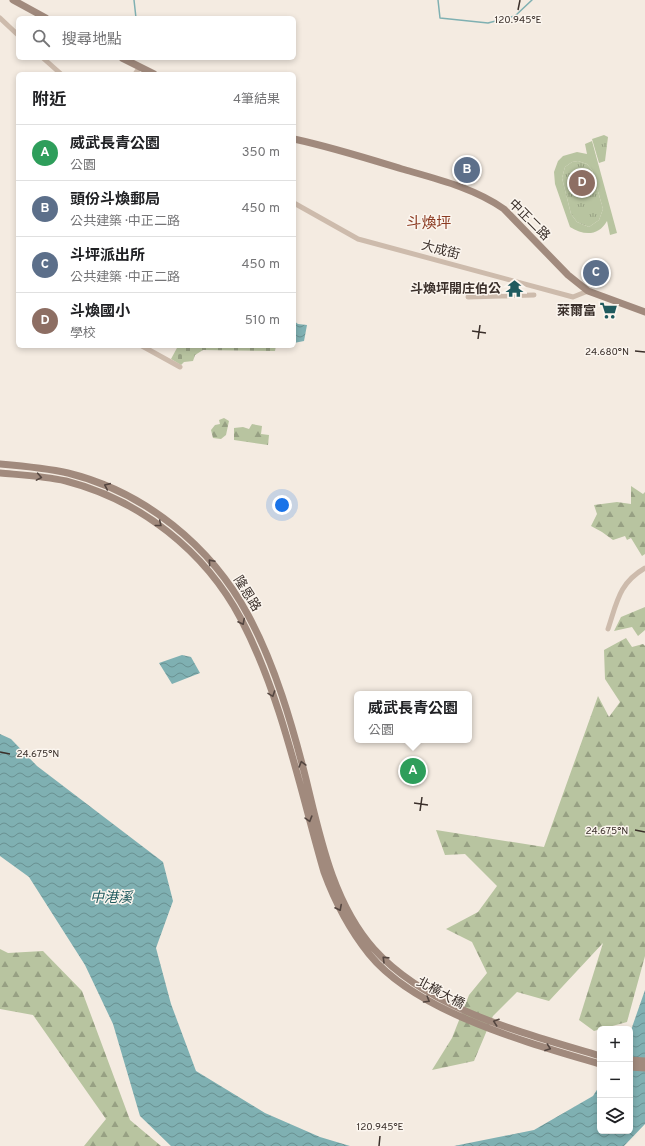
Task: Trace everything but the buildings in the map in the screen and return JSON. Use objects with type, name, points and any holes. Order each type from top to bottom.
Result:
[{"type":"main road","points":[[13,0],[42,16]]},
{"type":"main road","points":[[126,60],[149,72]]},
{"type":"main road","name":"中正二路","points":[[296,140],[357,155],[459,186],[497,204],[504,209],[568,275],[588,291],[645,312]]},
{"type":"main road","name":"隆恩路","points":[[0,464],[35,467],[68,473],[100,483],[124,494],[158,513],[185,535],[224,578],[248,614],[267,655],[301,760],[327,870]]},
{"type":"main road","name":"隆恩路","points":[[0,472],[66,482],[126,504],[153,520],[181,542],[217,583],[241,619],[259,658],[278,710],[327,870]]},
{"type":"main road","name":"北橫大橋","points":[[327,870],[355,922],[374,948],[403,976],[432,995],[454,1006],[559,1044],[597,1055]]},
{"type":"main road","name":"北橫大橋","points":[[327,870],[332,893],[349,926],[370,955],[399,982],[429,1002],[479,1024],[556,1051],[597,1063]]},
{"type":"main road","points":[[633,1060],[645,1061]]},
{"type":"main road","points":[[633,1067],[645,1068]]},
{"type":"street","points":[[0,18],[16,33]]},
{"type":"street","points":[[45,60],[59,72]]},
{"type":"street","points":[[137,72],[140,68]]},
{"type":"street","name":"大成街","points":[[296,204],[358,239],[573,297],[588,291]]},
{"type":"street","points":[[468,297],[534,295]]},
{"type":"street","points":[[146,348],[180,367]]},
{"type":"street","points":[[608,629],[621,589],[633,574],[645,568]]},
{"type":"green space","points":[[604,135],[608,137],[605,161],[599,163],[592,139]]},
{"type":"green space","points":[[592,141],[617,233],[610,235],[607,221],[599,230],[590,233],[580,232],[570,227],[555,184],[554,172],[558,161],[563,156],[577,152],[587,154],[585,144]],"holes":[[[578,161],[587,164],[592,170],[603,209],[599,220],[589,227],[577,222],[571,214],[562,178],[565,167],[572,162]]]},
{"type":"green space","points":[[578,161],[587,164],[592,170],[603,209],[599,220],[589,227],[577,222],[571,214],[562,178],[565,167],[572,162]]},
{"type":"green space","points":[[177,348],[276,348],[275,351],[203,350],[195,355],[193,361],[184,362],[181,365],[171,359]]},
{"type":"green space","points":[[224,418],[229,421],[226,435],[221,439],[213,438],[211,430],[215,425],[220,424],[219,420]]},
{"type":"green space","points":[[252,424],[262,426],[261,434],[269,435],[268,445],[234,440],[234,428],[243,427],[249,429]]},
{"type":"green space","points":[[631,486],[643,494],[645,492],[645,554],[642,556],[631,538],[627,540],[625,536],[613,540],[591,526],[597,514],[594,505],[617,502],[631,504]]},
{"type":"green space","points":[[645,607],[645,630],[638,636],[632,627],[614,631],[621,617]]},
{"type":"green space","points":[[626,638],[632,647],[643,644],[645,646],[645,956],[627,1022],[612,1026],[597,1026],[597,1030],[594,1031],[579,1020],[603,943],[549,1001],[517,992],[493,1016],[474,1061],[432,1070],[452,1038],[469,995],[487,973],[472,942],[446,929],[478,912],[497,886],[465,854],[445,855],[436,830],[544,847],[598,696],[609,717],[620,702],[605,679],[604,650]]},
{"type":"green space","points":[[0,949],[8,953],[43,951],[82,991],[130,1120],[161,1146],[84,1146],[106,1119],[33,1015],[0,1009]]},
{"type":"water","points":[[296,322],[307,325],[304,341],[296,343]]},
{"type":"water","points":[[182,655],[191,657],[200,673],[172,684],[159,663]]},
{"type":"water","name":"中港溪","points":[[0,734],[11,739],[37,766],[163,862],[173,901],[156,948],[171,1004],[196,1071],[265,1113],[320,1137],[350,1146],[171,1146],[140,1116],[113,1024],[85,965],[29,877],[0,856]]},
{"type":"water","points":[[645,990],[645,1124],[624,1146],[454,1146],[534,1130],[593,1096],[597,1090],[597,1134],[633,1134],[632,1026]]},
{"type":"waterway","points":[[134,0],[136,16]]},
{"type":"waterway","points":[[438,0],[440,18],[488,23],[515,16],[532,0]]},
{"type":"place","name":"頭份斗煥郵局","points":[[467,170]]},
{"type":"place","name":"斗煥國小","points":[[582,183]]},
{"type":"place","name":"斗坪派出所","points":[[596,273]]},
{"type":"place","name":"斗煥坪開庄伯公","points":[[514,288]]},
{"type":"place","name":"萊爾富","points":[[609,310]]},
{"type":"place","name":"威武長青公園","points":[[413,771]]},
{"type":"district","name":"斗煥坪","points":[[429,223]]}]
